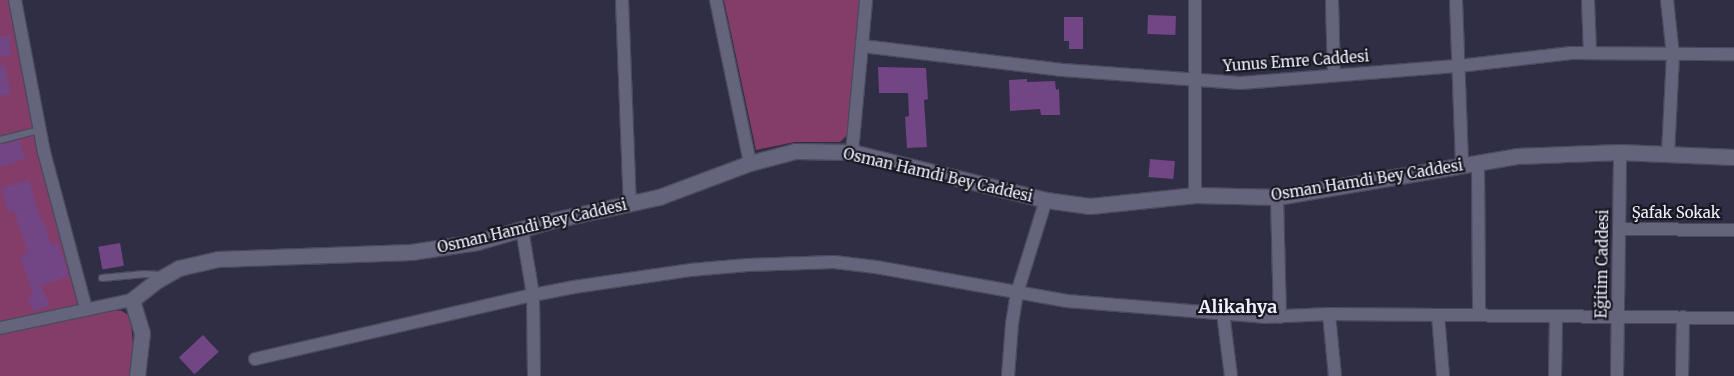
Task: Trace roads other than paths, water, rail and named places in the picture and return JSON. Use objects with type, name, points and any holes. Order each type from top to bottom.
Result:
[{"type":"street","points":[[15,0],[39,130],[86,308]]},
{"type":"street","points":[[622,0],[630,204]]},
{"type":"street","points":[[716,0],[750,163]]},
{"type":"street","points":[[852,152],[866,0]]},
{"type":"street","points":[[1195,0],[1195,195]]},
{"type":"street","points":[[1332,0],[1334,75]]},
{"type":"street","points":[[1456,0],[1462,165]]},
{"type":"street","points":[[1588,0],[1590,53]]},
{"type":"street","points":[[1667,0],[1673,54],[1668,154]]},
{"type":"street","name":"Yunus Emre Caddesi","points":[[862,46],[1063,70],[1241,83],[1459,66],[1571,52],[1734,54]]},
{"type":"street","name":"Osman Hamdi Bey Caddesi","points":[[132,300],[163,276],[180,268],[206,261],[424,250],[477,242],[560,218],[630,204],[704,181],[750,163],[795,151],[852,152],[1046,200],[1090,206],[1195,195],[1277,197],[1517,156],[1620,152],[1734,157]]},
{"type":"street","name":"Eğitim Caddesi","points":[[1617,376],[1620,152]]},
{"type":"street","points":[[1478,162],[1479,315]]},
{"type":"street","points":[[1277,197],[1280,317]]},
{"type":"street","points":[[1008,376],[1012,324],[1018,294],[1046,200]]},
{"type":"street","points":[[522,229],[532,295],[534,376]]},
{"type":"street","name":"Şafak Sokak","points":[[1619,229],[1734,230]]},
{"type":"street","points":[[255,358],[532,295],[690,270],[805,262],[834,262],[876,267],[1018,294],[1066,301],[1280,317],[1329,314],[1734,318]]},
{"type":"street","points":[[0,328],[50,319],[86,308],[132,300],[142,333],[138,376]]},
{"type":"street","points":[[1223,313],[1231,376]]},
{"type":"street","points":[[1329,314],[1335,376]]},
{"type":"street","points":[[1438,315],[1443,376]]},
{"type":"street","points":[[1555,376],[1556,317]]},
{"type":"street","points":[[1682,376],[1683,317]]},
{"type":"lane","points":[[0,140],[39,130]]},
{"type":"lane","points":[[102,278],[145,274],[163,276]]},
{"type":"district","name":"Alikahya","points":[[1238,307]]}]
